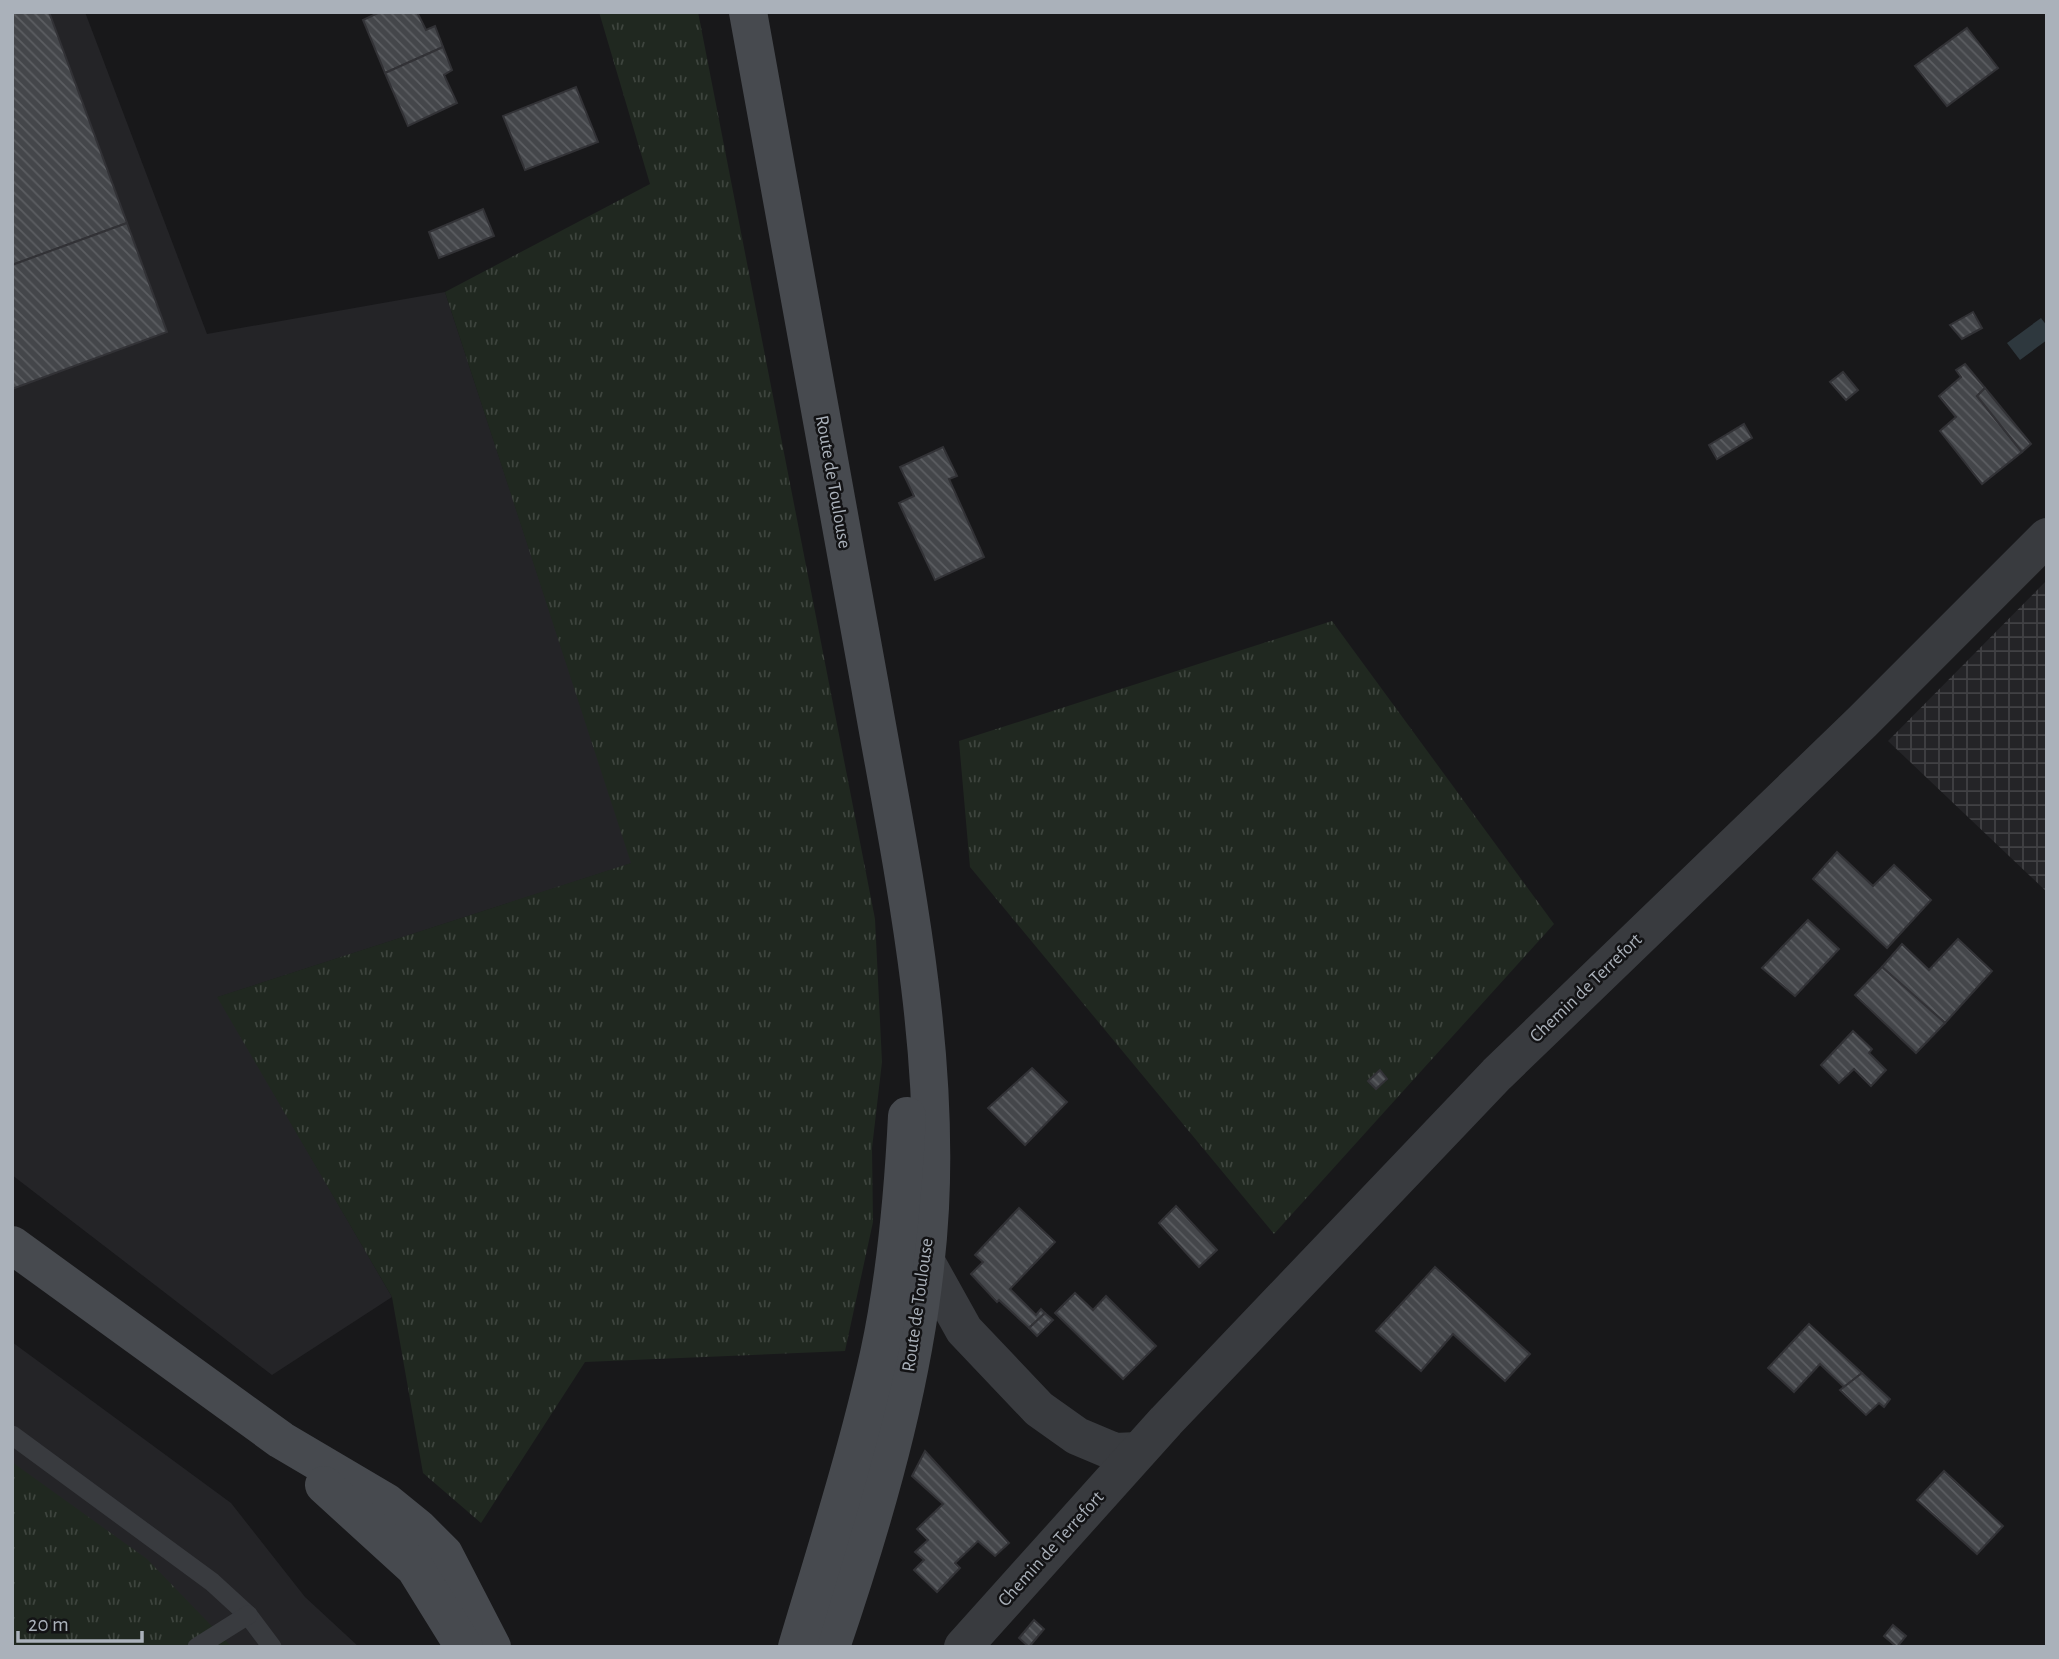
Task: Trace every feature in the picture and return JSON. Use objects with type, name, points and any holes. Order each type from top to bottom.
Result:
[{"type":"main road","name":"Route de Toulouse","points":[[748,12],[897,836],[929,1065],[932,1127],[925,1260],[906,1386],[831,1647]]},
{"type":"main road","name":"Route de Toulouse","points":[[797,1647],[850,1470],[879,1353],[904,1176],[914,953]]},
{"type":"main road","points":[[12,1245],[281,1440],[386,1502],[418,1528],[444,1555],[476,1611],[492,1647]]},
{"type":"main road","points":[[281,1440],[311,1473],[415,1568],[464,1647]]},
{"type":"street","name":"Chemin de Terrefort","points":[[963,1647],[1138,1451],[1497,1074],[1852,732],[2047,537]]},
{"type":"street","points":[[925,1260],[964,1330],[1039,1409],[1090,1442],[1115,1452],[1138,1451]]},
{"type":"lane","points":[[12,1435],[212,1582],[248,1615],[272,1647]]},
{"type":"lane","points":[[197,1647],[248,1615]]},
{"type":"shaded area","points":[[12,12],[85,12],[207,334],[445,292],[632,863],[218,997],[392,1297],[272,1375],[12,1175]]},
{"type":"shaded area","points":[[2041,318],[2047,326],[2047,340],[2020,360],[2007,343]]},
{"type":"shaded area","points":[[2047,580],[2047,892],[1888,741]]},
{"type":"shaded area","points":[[12,1342],[231,1503],[305,1597],[359,1647],[12,1647]]},
{"type":"green space","points":[[599,12],[698,12],[875,919],[882,1062],[872,1148],[873,1222],[845,1351],[585,1362],[481,1523],[423,1473],[392,1297],[217,997],[631,863],[445,292],[650,184]]},
{"type":"green space","points":[[1332,621],[1554,924],[1274,1234],[970,867],[959,741]]},
{"type":"green space","points":[[12,1462],[147,1559],[232,1647],[12,1647]]},
{"type":"building","points":[[12,12],[49,12],[127,223],[12,265]]},
{"type":"building","points":[[380,12],[417,12],[426,30],[435,26],[443,47],[385,73],[363,20]]},
{"type":"building","points":[[1967,28],[1998,68],[1947,106],[1915,66]]},
{"type":"building","points":[[443,47],[452,70],[444,75],[457,103],[408,126],[385,73]]},
{"type":"building","points":[[576,87],[598,142],[525,170],[503,116]]},
{"type":"building","points":[[483,209],[494,236],[439,258],[429,232]]},
{"type":"building","points":[[127,223],[167,332],[12,389],[12,265]]},
{"type":"building","points":[[1973,312],[1982,328],[1962,339],[1950,325]]},
{"type":"building","points":[[1965,364],[1985,388],[1977,396],[2022,452],[1982,484],[1940,431],[1956,417],[1939,396],[1961,377],[1956,370]]},
{"type":"building","points":[[1843,372],[1858,390],[1846,400],[1830,382]]},
{"type":"building","points":[[1985,388],[2031,444],[2022,452],[1977,396]]},
{"type":"building","points":[[1744,424],[1752,438],[1717,459],[1709,445]]},
{"type":"building","points":[[943,447],[957,476],[949,479],[984,557],[935,580],[899,503],[914,496],[900,467]]},
{"type":"building","points":[[1837,852],[1873,886],[1894,865],[1931,900],[1887,948],[1813,879]]},
{"type":"building","points":[[1808,920],[1839,949],[1795,996],[1762,968]]},
{"type":"building","points":[[1958,939],[1992,971],[1945,1023],[1882,967],[1902,944],[1929,970]]},
{"type":"building","points":[[1882,967],[1945,1023],[1916,1053],[1855,995]]},
{"type":"building","points":[[1853,1031],[1872,1049],[1869,1053],[1886,1070],[1871,1086],[1854,1069],[1839,1083],[1821,1065]]},
{"type":"building","points":[[1032,1068],[1067,1102],[1025,1145],[988,1108]]},
{"type":"building","points":[[1380,1070],[1387,1079],[1376,1089],[1368,1081]]},
{"type":"building","points":[[1176,1206],[1217,1250],[1199,1267],[1159,1223]]},
{"type":"building","points":[[1019,1208],[1055,1242],[1010,1289],[1036,1315],[1041,1309],[1045,1313],[1029,1328],[999,1300],[997,1302],[971,1274],[983,1262],[975,1255]]},
{"type":"building","points":[[1435,1267],[1530,1354],[1505,1381],[1453,1334],[1421,1371],[1376,1331]]},
{"type":"building","points":[[1075,1293],[1093,1310],[1106,1296],[1156,1346],[1123,1379],[1055,1313]]},
{"type":"building","points":[[1045,1313],[1053,1320],[1037,1336],[1029,1328]]},
{"type":"building","points":[[1809,1324],[1862,1373],[1844,1387],[1820,1364],[1794,1392],[1768,1368]]},
{"type":"building","points":[[1862,1373],[1890,1399],[1884,1407],[1879,1403],[1866,1415],[1840,1390]]},
{"type":"building","points":[[925,1451],[1009,1543],[995,1556],[978,1541],[955,1563],[960,1568],[937,1592],[914,1570],[924,1560],[915,1552],[928,1540],[917,1529],[943,1504],[912,1476]]},
{"type":"building","points":[[1944,1471],[2003,1526],[1977,1554],[1917,1500]]},
{"type":"building","points":[[1034,1620],[1044,1629],[1029,1647],[1019,1638]]},
{"type":"building","points":[[1893,1625],[1906,1636],[1897,1647],[1884,1636]]}]
